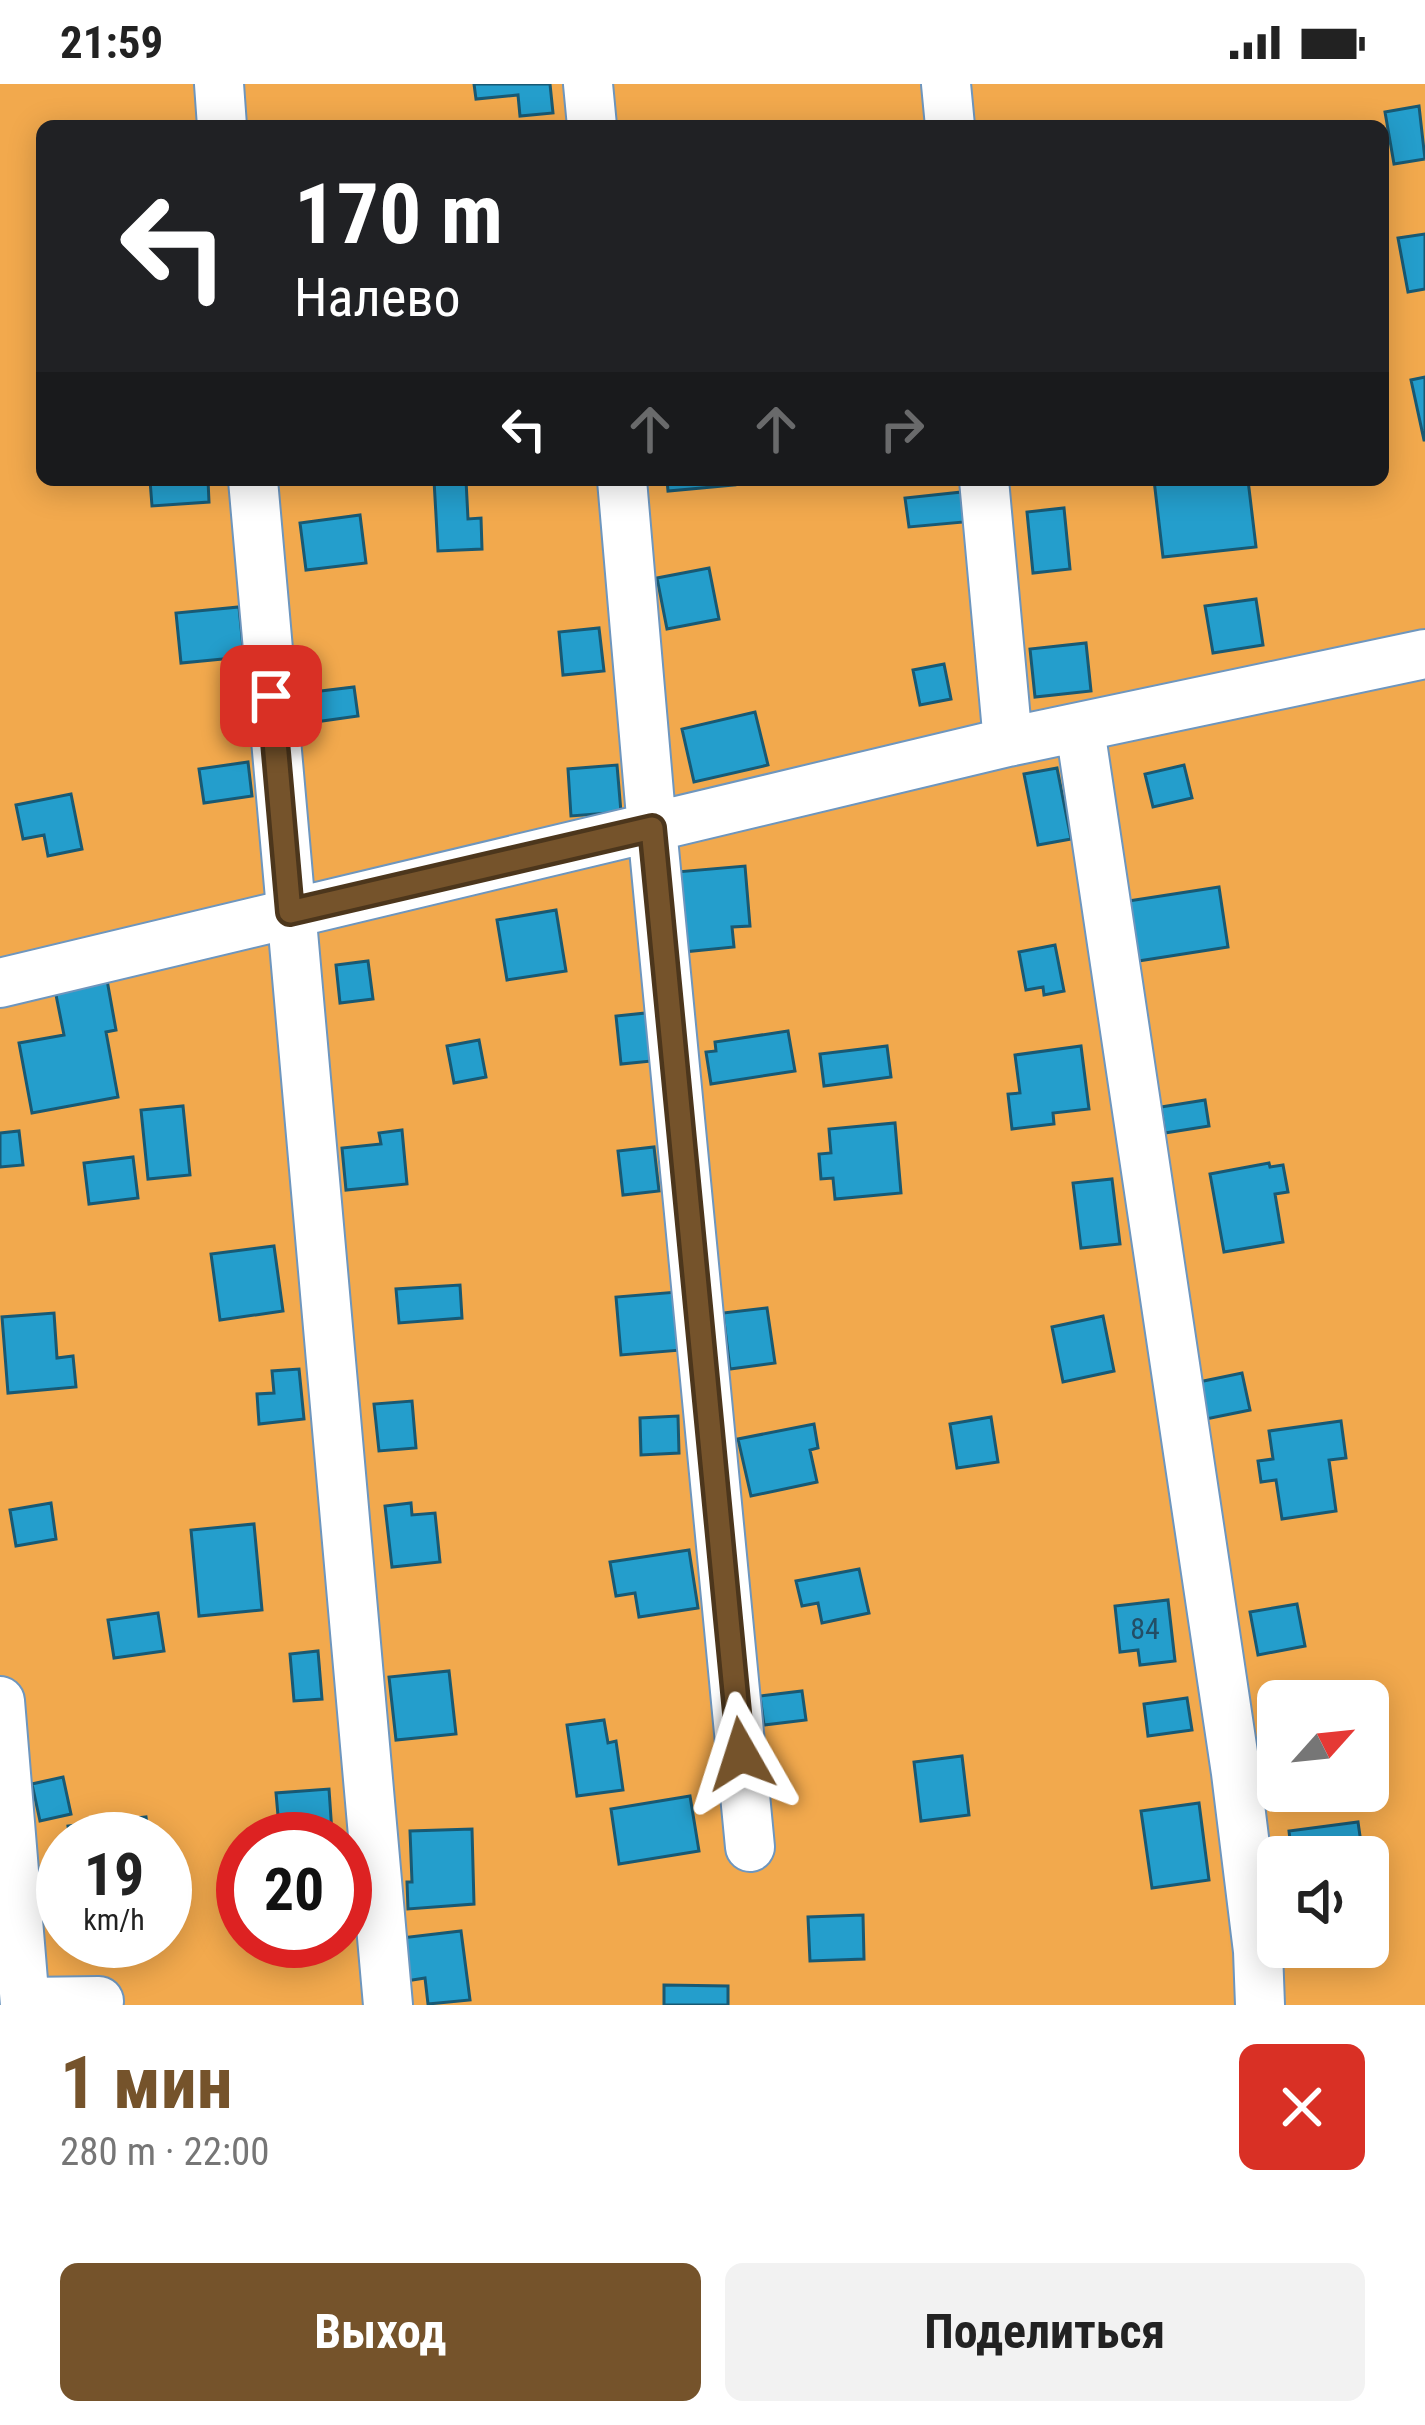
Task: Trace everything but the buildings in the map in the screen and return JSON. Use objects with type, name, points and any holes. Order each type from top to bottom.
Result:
[{"type":"lane","points":[[219,84],[222,120]]},
{"type":"lane","points":[[588,84],[591,120]]},
{"type":"lane","points":[[946,84],[949,120]]},
{"type":"lane","points":[[254,486],[388,2005]]},
{"type":"lane","points":[[623,486],[750,1847]]},
{"type":"lane","points":[[985,486],[1008,742]]},
{"type":"lane","points":[[0,983],[1008,742],[1425,654]]},
{"type":"lane","points":[[1080,729],[1236,1773],[1260,2005]]},
{"type":"lane","points":[[0,1702],[25,2004],[99,2001]]},
{"type":"shaded area","points":[[0,84],[1425,84],[1425,2005],[0,2005]]},
{"type":"route","points":[[271,696],[290,912],[652,828],[741,1754]]}]
